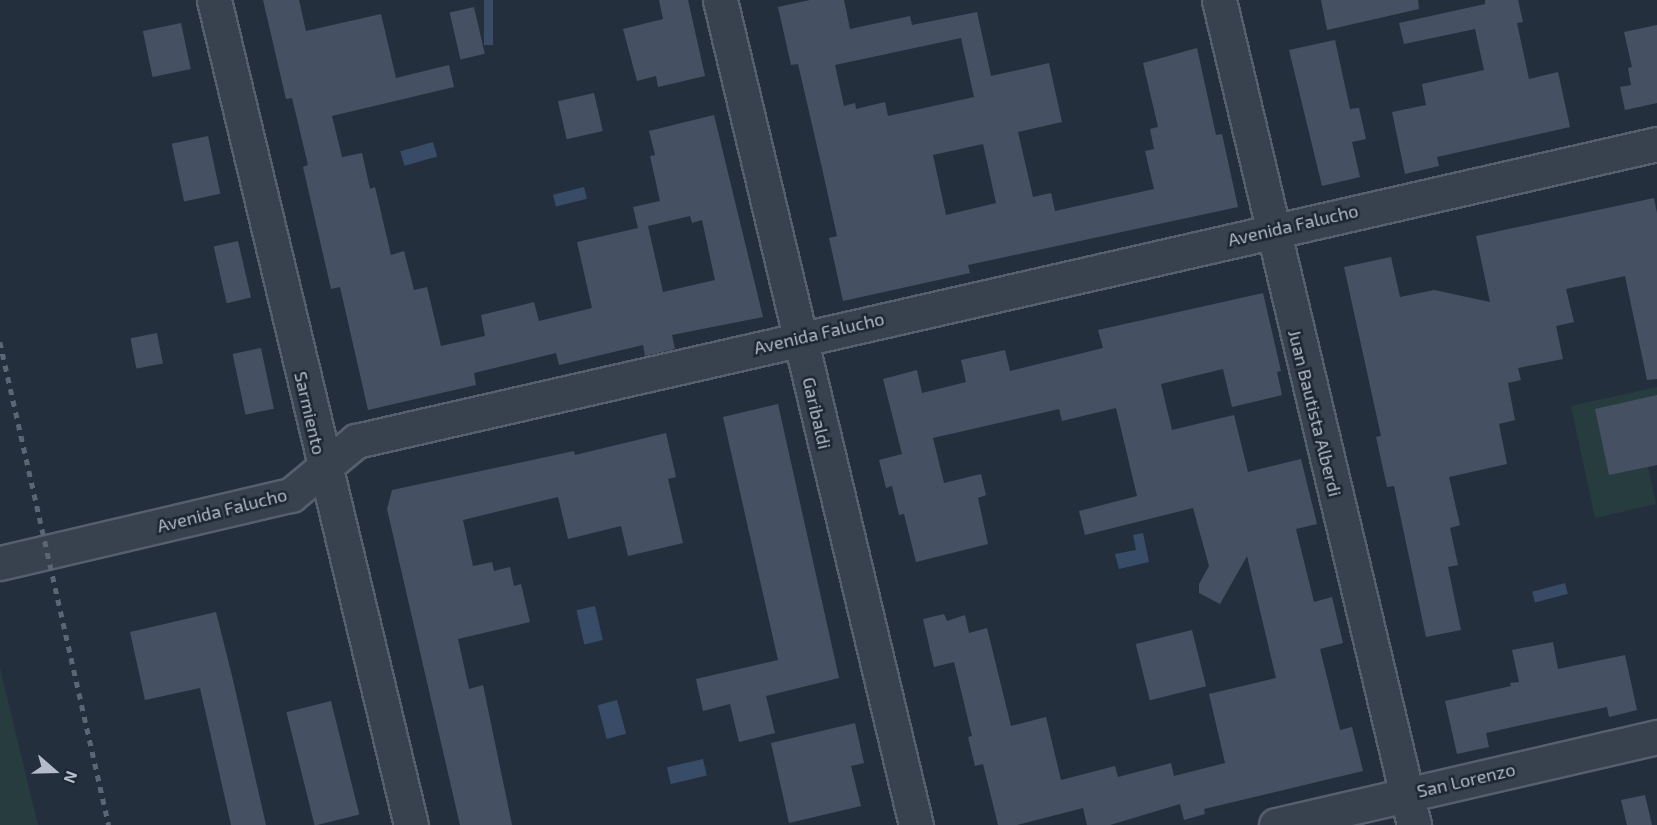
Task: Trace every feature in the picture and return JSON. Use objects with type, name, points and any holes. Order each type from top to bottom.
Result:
[{"type":"street","name":"Sarmiento","points":[[214,0],[323,467],[411,825]]},
{"type":"street","name":"Garibaldi","points":[[720,0],[916,825]]},
{"type":"street","name":"Juan Bautista Alberdi","points":[[1219,0],[1271,230],[1414,825]]},
{"type":"street","name":"Avenida Falucho","points":[[0,564],[291,495],[356,441],[1271,230],[1657,144]]},
{"type":"street","name":"San Lorenzo","points":[[1276,825],[1657,737]]},
{"type":"green space","points":[[1657,387],[1657,465],[1648,467],[1656,504],[1595,518],[1571,406]]},
{"type":"green space","points":[[0,668],[38,825],[0,825]]},
{"type":"water","points":[[484,0],[493,0],[493,45],[484,45]]},
{"type":"water","points":[[433,142],[437,156],[404,166],[400,151]]},
{"type":"water","points":[[584,187],[587,199],[556,206],[553,195]]},
{"type":"water","points":[[1143,533],[1149,562],[1119,569],[1115,554],[1136,550],[1133,535]]},
{"type":"water","points":[[1565,583],[1568,594],[1535,602],[1532,592]]},
{"type":"water","points":[[595,606],[603,640],[584,644],[576,610]]},
{"type":"water","points":[[617,700],[626,734],[607,739],[598,705]]},
{"type":"water","points":[[703,759],[707,776],[671,784],[667,767]]},
{"type":"building","points":[[263,0],[299,0],[306,31],[381,14],[396,78],[449,65],[454,87],[332,116],[342,157],[362,153],[370,189],[375,187],[391,255],[404,251],[414,290],[427,287],[441,346],[485,336],[481,315],[534,302],[539,321],[592,308],[577,242],[638,228],[633,207],[660,201],[650,156],[655,155],[649,131],[714,115],[763,317],[672,335],[675,349],[645,356],[643,345],[559,365],[556,353],[474,373],[476,385],[368,410],[340,287],[331,289],[303,167],[308,165],[292,98],[286,99]],"holes":[[[690,216],[692,223],[702,220],[715,280],[663,292],[648,226]]]},
{"type":"building","points":[[659,0],[688,0],[705,76],[658,87],[656,76],[637,81],[623,29],[663,19]]},
{"type":"building","points":[[810,0],[844,0],[850,29],[910,16],[912,25],[977,12],[991,76],[1049,63],[1062,122],[1018,132],[1033,197],[1051,193],[1055,211],[1154,189],[1145,151],[1154,149],[1150,129],[1158,127],[1143,63],[1197,48],[1216,135],[1222,134],[1238,207],[968,265],[970,273],[843,301],[829,238],[837,236],[822,168],[798,64],[791,65],[778,7]],"holes":[[[961,38],[974,97],[888,116],[885,102],[856,109],[855,103],[844,106],[835,65]],[[983,144],[996,203],[946,215],[933,155]]]},
{"type":"building","points":[[1321,0],[1418,0],[1419,9],[1327,30]]},
{"type":"building","points":[[1485,0],[1518,0],[1523,22],[1517,23],[1529,79],[1558,72],[1570,127],[1437,157],[1439,166],[1405,174],[1392,112],[1426,105],[1422,84],[1484,70],[1475,29],[1404,44],[1399,23],[1485,4]]},
{"type":"building","points":[[474,7],[485,54],[460,59],[450,13]]},
{"type":"building","points":[[181,23],[191,69],[153,77],[143,31]]},
{"type":"building","points":[[1657,25],[1657,103],[1625,110],[1620,87],[1631,85],[1628,68],[1632,67],[1624,32]]},
{"type":"building","points":[[1335,40],[1350,109],[1359,108],[1366,139],[1352,142],[1360,177],[1322,186],[1289,50]]},
{"type":"building","points":[[594,93],[603,131],[567,139],[558,101]]},
{"type":"building","points":[[208,136],[220,194],[184,201],[172,144]]},
{"type":"building","points":[[1654,198],[1657,213],[1657,379],[1647,380],[1625,276],[1566,289],[1574,322],[1556,326],[1563,359],[1518,368],[1521,380],[1508,383],[1515,420],[1499,424],[1507,464],[1449,477],[1460,525],[1450,528],[1458,565],[1448,567],[1461,630],[1426,637],[1394,486],[1387,487],[1376,437],[1381,436],[1344,267],[1391,257],[1400,297],[1434,290],[1490,302],[1476,236]]},
{"type":"building","points":[[238,241],[251,298],[227,303],[214,247]]},
{"type":"building","points":[[1263,293],[1281,371],[1277,372],[1282,395],[1232,407],[1223,369],[1161,384],[1172,430],[1234,415],[1248,472],[1301,459],[1317,524],[1296,529],[1314,602],[1332,597],[1343,643],[1320,649],[1340,730],[1352,727],[1363,771],[1204,809],[1205,814],[1184,820],[1180,804],[1110,825],[1087,825],[1083,808],[1017,825],[998,825],[983,764],[975,766],[968,737],[972,736],[954,662],[934,667],[923,619],[944,614],[947,621],[965,615],[969,633],[987,628],[1011,726],[1046,717],[1061,780],[1115,766],[1118,777],[1171,763],[1174,776],[1225,763],[1209,694],[1276,678],[1247,556],[1220,604],[1199,593],[1199,584],[1209,566],[1193,508],[1085,535],[1079,511],[1137,496],[1116,408],[1062,421],[1059,409],[933,438],[944,483],[981,474],[986,495],[978,498],[988,544],[916,562],[904,514],[899,515],[892,486],[886,488],[879,460],[902,454],[883,379],[917,370],[922,393],[966,382],[961,360],[1005,350],[1010,371],[1103,348],[1098,330]]},
{"type":"building","points":[[157,333],[163,363],[136,369],[130,338]]},
{"type":"building","points":[[261,348],[274,409],[246,415],[233,354]]},
{"type":"building","points":[[1657,395],[1657,465],[1609,475],[1595,409]]},
{"type":"building","points":[[778,404],[839,678],[766,696],[775,733],[739,742],[730,704],[703,711],[696,679],[778,660],[723,417]]},
{"type":"building","points":[[666,433],[676,477],[668,479],[683,543],[628,556],[621,526],[568,539],[558,497],[463,520],[473,566],[492,562],[494,571],[510,567],[514,586],[521,584],[530,622],[458,639],[469,689],[483,685],[512,825],[460,825],[387,509],[392,490],[574,451],[575,455]]},
{"type":"building","points":[[216,612],[266,825],[231,825],[200,688],[145,700],[130,632]]},
{"type":"building","points":[[1192,630],[1206,686],[1150,700],[1136,644]]},
{"type":"building","points":[[1553,642],[1558,669],[1625,655],[1637,710],[1609,717],[1607,707],[1486,733],[1489,747],[1457,754],[1445,701],[1511,686],[1510,683],[1519,682],[1512,650]]},
{"type":"building","points":[[331,701],[359,815],[315,825],[286,712]]},
{"type":"building","points":[[855,723],[864,763],[851,766],[861,806],[789,823],[771,743]]},
{"type":"building","points":[[1645,795],[1652,825],[1627,825],[1621,800]]},
{"type":"railway","points":[[0,342],[109,825]]}]
